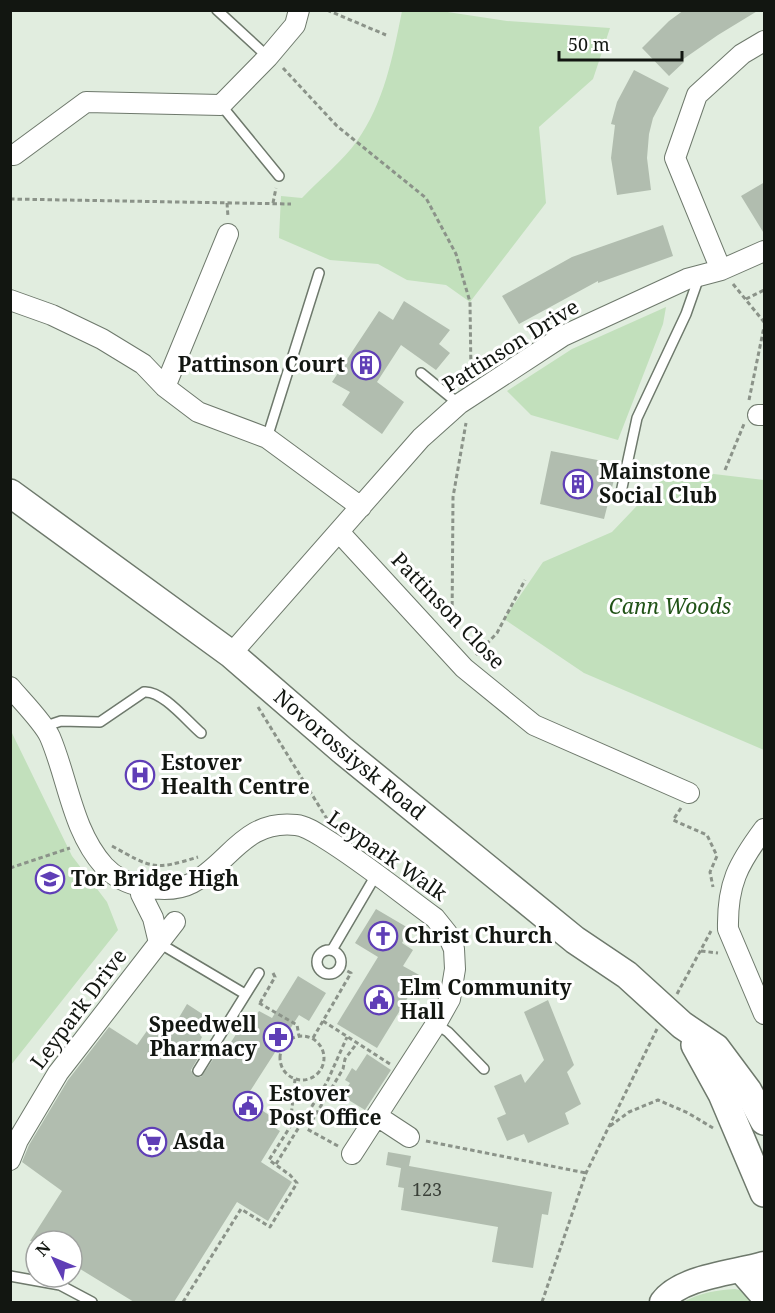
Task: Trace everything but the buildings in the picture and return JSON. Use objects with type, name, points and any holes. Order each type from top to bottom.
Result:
[{"type":"main road","name":"Novorossiysk Road","points":[[10,493],[231,654],[342,750],[575,940],[627,975],[722,1094],[765,1193]]},
{"type":"main road","name":"Novorossiysk Road","points":[[670,1026],[716,1048],[748,1091],[765,1121]]},
{"type":"main road","points":[[754,1267],[765,1295]]},
{"type":"street","points":[[14,155],[86,102],[221,105],[269,56],[295,25],[299,10]]},
{"type":"street","points":[[720,270],[675,158],[697,95],[742,54],[765,41]]},
{"type":"street","points":[[165,387],[228,234]]},
{"type":"street","name":"Pattinson Drive","points":[[231,654],[421,438],[465,400],[563,336],[700,274],[720,270],[765,251]]},
{"type":"street","points":[[10,300],[52,315],[102,339],[143,364],[165,387],[198,412],[267,438],[361,507]]},
{"type":"street","name":"Pattinson Close","points":[[339,532],[458,661],[534,725],[689,794]]},
{"type":"street","name":"Leypark Walk","points":[[10,687],[49,735],[70,802],[86,835],[105,867],[120,879],[140,886],[163,890],[192,883],[253,833],[272,827],[296,825],[305,827],[345,851],[435,918],[447,933],[454,950],[454,983],[450,999],[352,1154]]},
{"type":"street","points":[[765,829],[738,868],[729,896],[728,914],[728,929],[765,1014]]},
{"type":"street","points":[[140,886],[141,894],[153,918],[159,943]]},
{"type":"street","name":"Leypark Drive","points":[[10,1160],[18,1140],[58,1073],[175,922]]},
{"type":"street","points":[[377,1116],[409,1137]]},
{"type":"street","points":[[662,1302],[682,1286],[754,1267]]},
{"type":"lane","points":[[217,10],[269,56]]},
{"type":"lane","points":[[221,105],[279,176]]},
{"type":"lane","points":[[267,438],[319,273]]},
{"type":"lane","points":[[620,497],[637,418],[686,314],[700,274]]},
{"type":"lane","points":[[422,373],[465,400]]},
{"type":"lane","points":[[43,728],[61,721],[100,722],[144,692],[152,691],[201,733]]},
{"type":"lane","points":[[332,950],[341,957],[340,967],[338,972],[323,973],[318,967],[317,959],[321,953],[332,950],[376,875]]},
{"type":"lane","points":[[159,943],[245,994]]},
{"type":"lane","points":[[198,1071],[259,973]]},
{"type":"lane","points":[[436,1024],[448,1032],[484,1069]]},
{"type":"lane","points":[[10,1276],[60,1285],[92,1302]]},
{"type":"path","points":[[327,10],[386,35]]},
{"type":"path","points":[[269,56],[337,126],[426,198],[456,254],[470,303],[465,400],[453,497],[458,661]]},
{"type":"path","points":[[10,199],[291,204]]},
{"type":"path","points":[[720,270],[765,322]]},
{"type":"path","points":[[746,299],[765,290]]},
{"type":"path","points":[[458,661],[497,633],[525,580]]},
{"type":"path","points":[[252,698],[327,819],[319,835]]},
{"type":"path","points":[[673,820],[707,835],[717,856],[710,872],[714,890]]},
{"type":"path","points":[[10,868],[86,835],[147,865],[167,867],[203,855]]},
{"type":"path","points":[[676,995],[720,915],[728,914]]},
{"type":"path","points":[[313,1038],[351,973],[340,967]]},
{"type":"path","points":[[260,1003],[275,977],[271,969]]},
{"type":"path","points":[[245,994],[297,1025],[299,1036]]},
{"type":"path","points":[[323,1021],[404,1073]]},
{"type":"path","points":[[542,1302],[586,1173],[609,1127],[670,1026]]},
{"type":"path","points":[[299,1036],[313,1038],[319,1043],[323,1052],[322,1067],[312,1077],[302,1080],[288,1076],[282,1068],[280,1053],[287,1041],[299,1036]]},
{"type":"path","points":[[276,1164],[327,1082],[348,1037]]},
{"type":"path","points":[[352,1154],[307,1128],[343,1069],[345,1059],[357,1043]]},
{"type":"path","points":[[183,1302],[241,1209],[270,1227],[280,1207],[297,1183],[290,1174],[269,1160],[290,1127],[295,1079]]},
{"type":"path","points":[[609,1127],[629,1112],[658,1100],[688,1113],[715,1130]]},
{"type":"path","points":[[409,1137],[586,1173]]},
{"type":"green space","points":[[402,11],[441,11],[507,21],[610,28],[593,79],[539,127],[546,203],[470,302],[446,285],[407,280],[378,264],[330,260],[279,238],[281,196],[302,198],[345,156],[366,126],[381,95]]},
{"type":"green space","points":[[666,307],[663,324],[618,440],[531,415],[507,391],[572,349]]},
{"type":"green space","name":"Cann Woods","points":[[672,469],[764,480],[764,750],[584,673],[504,619],[543,562],[612,532]]},
{"type":"green space","name":"Tor Bridge High","points":[[10,729],[72,856],[107,902],[118,930],[11,1065]]},
{"type":"green space","points":[[735,1289],[758,1294],[764,1302],[683,1302],[708,1292]]},
{"type":"place","name":"Pattinson Court","points":[[366,365]]},
{"type":"place","name":"Mainstone Social Club","points":[[578,484]]},
{"type":"place","name":"Estover Health Centre","points":[[140,775]]},
{"type":"place","name":"Tor Bridge High","points":[[50,879]]},
{"type":"place","name":"Christ Church","points":[[383,936]]},
{"type":"place","name":"Elm Community Hall","points":[[379,1000]]},
{"type":"place","name":"Speedwell Pharmacy","points":[[278,1037]]},
{"type":"place","name":"Estover Post Office","points":[[248,1106]]},
{"type":"place","name":"Asda","points":[[152,1142]]}]
